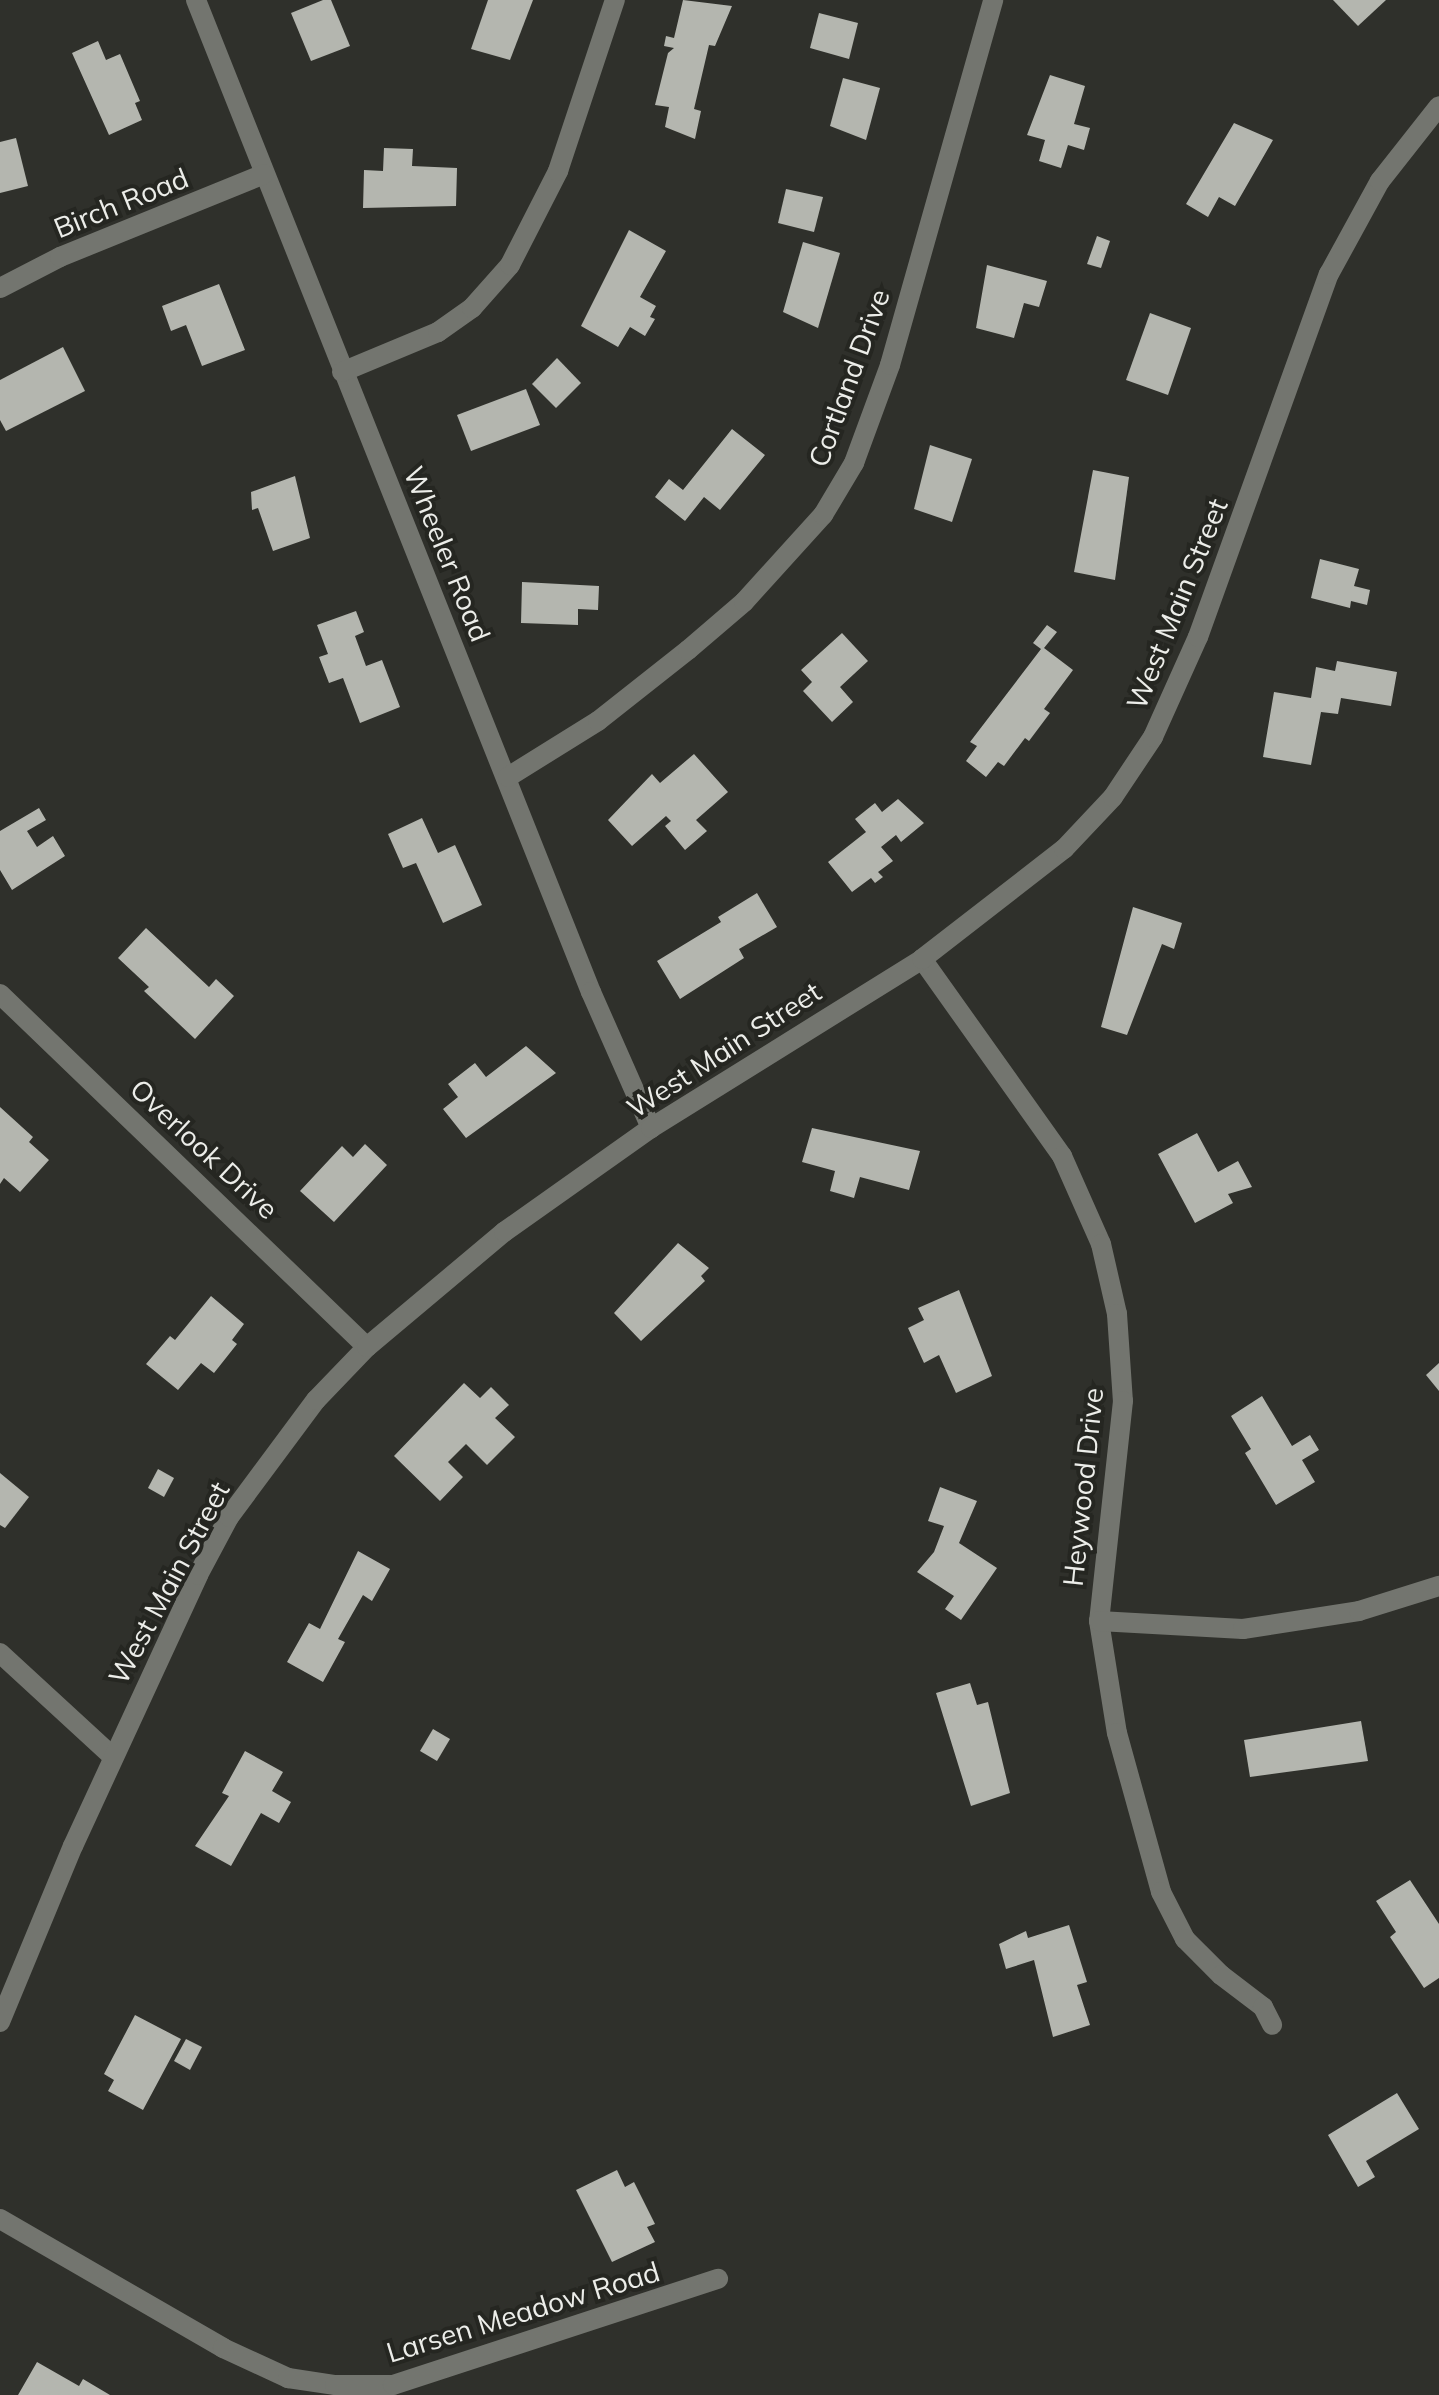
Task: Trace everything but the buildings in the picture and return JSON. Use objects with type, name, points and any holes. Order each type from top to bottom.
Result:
[{"type":"street","name":"Wheeler Road","points":[[196,0],[342,372],[508,777],[591,992],[651,1128]]},
{"type":"street","points":[[342,372],[438,332],[472,308],[510,265],[558,171],[615,0]]},
{"type":"street","name":"Cortland Drive","points":[[508,777],[598,721],[688,650],[744,602],[823,515],[854,463],[890,365],[993,0]]},
{"type":"street","name":"West Main Street","points":[[0,2022],[113,1757],[229,1517],[316,1400],[367,1347],[448,1275],[651,1128],[922,959],[1090,825],[1153,737],[1215,594],[1329,274],[1380,181],[1439,106]]},
{"type":"street","name":"Birch Road","points":[[0,288],[60,257],[264,174]]},
{"type":"street","name":"Heywood Drive","points":[[922,959],[1062,1156],[1101,1244],[1117,1314],[1123,1401],[1099,1621],[1117,1733],[1161,1892],[1185,1939],[1221,1975],[1263,2007],[1272,2025]]},
{"type":"street","name":"Overlook Drive","points":[[0,994],[367,1347]]},
{"type":"street","points":[[1099,1621],[1243,1629],[1359,1611],[1439,1586]]},
{"type":"street","points":[[0,1653],[113,1757]]},
{"type":"street","name":"Larsen Meadow Road","points":[[0,2219],[223,2348],[288,2378],[335,2385],[393,2385],[718,2279]]}]
